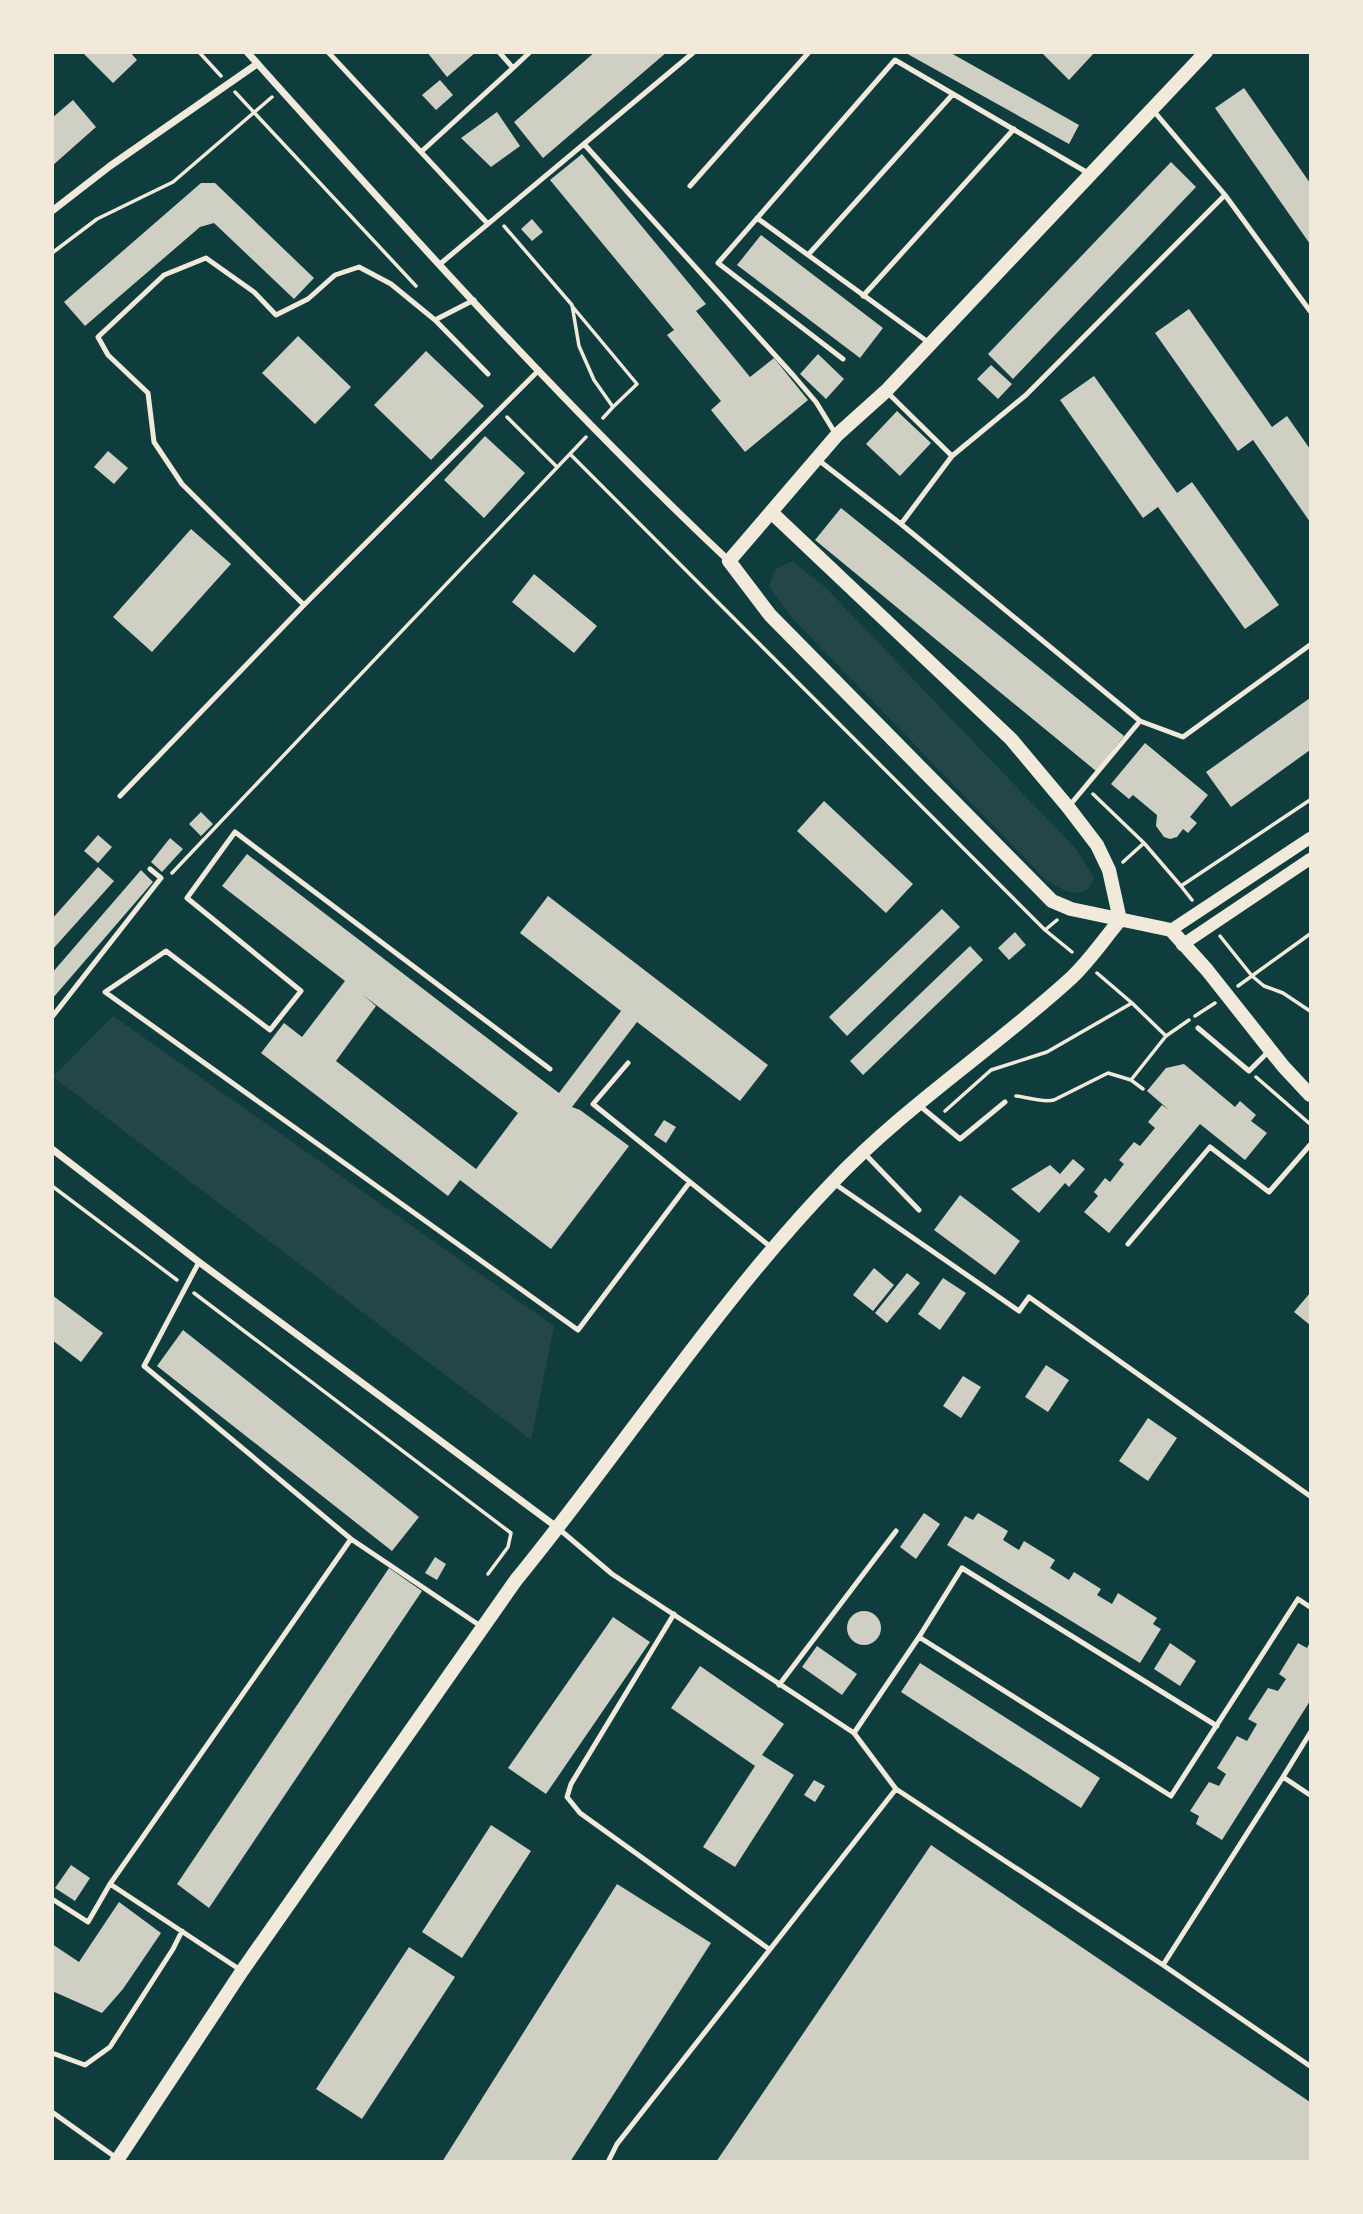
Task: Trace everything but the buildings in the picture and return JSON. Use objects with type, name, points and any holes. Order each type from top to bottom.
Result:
[{"type":"main road","points":[[1206,52],[886,391],[837,435],[729,561],[770,615],[1052,901],[1071,909],[1171,930],[1311,1095]]},
{"type":"main road","points":[[771,512],[1011,739],[1097,845],[1109,870],[1120,920]]},
{"type":"main road","points":[[117,2160],[242,1971],[482,1627],[772,1248],[863,1152],[1071,979],[1120,920]]},
{"type":"street","points":[[247,52],[279,91],[538,370],[640,477],[729,561]]},
{"type":"street","points":[[52,211],[110,166],[257,64]]},
{"type":"street","points":[[1171,930],[1311,838]]},
{"type":"street","points":[[1182,945],[1311,859]]},
{"type":"street","points":[[52,1149],[558,1529]]},
{"type":"lane","points":[[328,52],[488,224]]},
{"type":"lane","points":[[499,52],[513,68]]},
{"type":"lane","points":[[421,152],[530,52]]},
{"type":"lane","points":[[440,264],[694,52]]},
{"type":"lane","points":[[690,186],[809,52]]},
{"type":"lane","points":[[843,359],[718,263],[895,60],[1091,174]]},
{"type":"lane","points":[[808,255],[953,94]]},
{"type":"lane","points":[[1152,109],[1225,195],[1311,310]]},
{"type":"lane","points":[[863,296],[1014,129]]},
{"type":"lane","points":[[584,144],[793,375],[816,402],[837,435]]},
{"type":"lane","points":[[901,524],[952,456],[1026,394],[1225,195]]},
{"type":"lane","points":[[757,218],[930,344]]},
{"type":"lane","points":[[304,605],[182,484],[154,442],[148,393],[108,355],[98,337],[164,275],[206,258],[254,292],[276,315],[308,299],[335,275],[359,267],[391,284],[435,320],[488,374]]},
{"type":"lane","points":[[435,320],[474,300]]},
{"type":"lane","points":[[120,796],[304,605],[538,370]]},
{"type":"lane","points":[[886,391],[952,456]]},
{"type":"lane","points":[[817,459],[901,524],[1140,721],[1183,737],[1311,645]]},
{"type":"lane","points":[[1068,807],[1140,721]]},
{"type":"lane","points":[[550,1069],[235,832],[187,898],[301,991],[270,1030],[166,951],[106,992],[578,1330],[689,1183]]},
{"type":"lane","points":[[52,1017],[161,878],[150,869]]},
{"type":"lane","points":[[1198,1028],[1249,1071],[1270,1049]]},
{"type":"lane","points":[[628,1063],[593,1104],[772,1248]]},
{"type":"lane","points":[[918,1104],[960,1139],[1005,1102]]},
{"type":"lane","points":[[1128,1244],[1210,1147],[1269,1192],[1311,1145]]},
{"type":"lane","points":[[863,1152],[919,1210]]},
{"type":"lane","points":[[832,1182],[1019,1311],[1029,1297],[1311,1496]]},
{"type":"lane","points":[[199,1262],[144,1366],[351,1539],[482,1627]]},
{"type":"lane","points":[[558,1529],[612,1574],[854,1733],[896,1789],[1311,2066]]},
{"type":"lane","points":[[779,1685],[896,1531]]},
{"type":"lane","points":[[52,1899],[88,1922],[110,1884],[351,1539]]},
{"type":"lane","points":[[854,1733],[962,1568],[1217,1726]]},
{"type":"lane","points":[[919,1637],[1171,1796],[1298,1599],[1311,1607]]},
{"type":"lane","points":[[674,1614],[571,1784],[567,1797],[580,1813],[769,1950]]},
{"type":"lane","points":[[1163,1965],[1311,1733]]},
{"type":"lane","points":[[1283,1777],[1311,1795]]},
{"type":"lane","points":[[608,2161],[617,2144],[896,1789]]},
{"type":"lane","points":[[110,1884],[242,1971]]},
{"type":"lane","points":[[52,2053],[85,2065],[110,2047],[182,1931]]},
{"type":"lane","points":[[52,2112],[117,2160]]},
{"type":"path","points":[[199,52],[444,316]]},
{"type":"path","points":[[52,253],[97,219],[173,183],[279,91]]},
{"type":"path","points":[[164,883],[181,861],[636,384],[496,217]]},
{"type":"path","points":[[572,305],[579,346],[594,380],[613,407]]},
{"type":"path","points":[[499,409],[557,467]]},
{"type":"path","points":[[570,454],[1045,930],[1132,1003],[1166,1036]]},
{"type":"path","points":[[1086,786],[1144,843]]},
{"type":"path","points":[[1130,1080],[1166,1036],[1311,934]]},
{"type":"path","points":[[1252,976],[1264,986],[1283,993],[1311,1011]]},
{"type":"path","points":[[936,1119],[991,1070],[1047,1052],[1132,1003]]},
{"type":"path","points":[[1249,1071],[1311,1124]]},
{"type":"path","points":[[1005,1102],[1015,1096],[1033,1097],[1047,1102],[1108,1073],[1122,1076],[1143,1089]]},
{"type":"path","points":[[52,1186],[511,1532],[508,1547],[488,1574]]},
{"type":"shaded area","points":[[792,561],[825,587],[1075,848],[1094,877],[1086,890],[1074,893],[1047,881],[793,619],[769,587],[775,570]]},
{"type":"shaded area","points":[[113,1016],[554,1326],[531,1440],[53,1077]]}]
